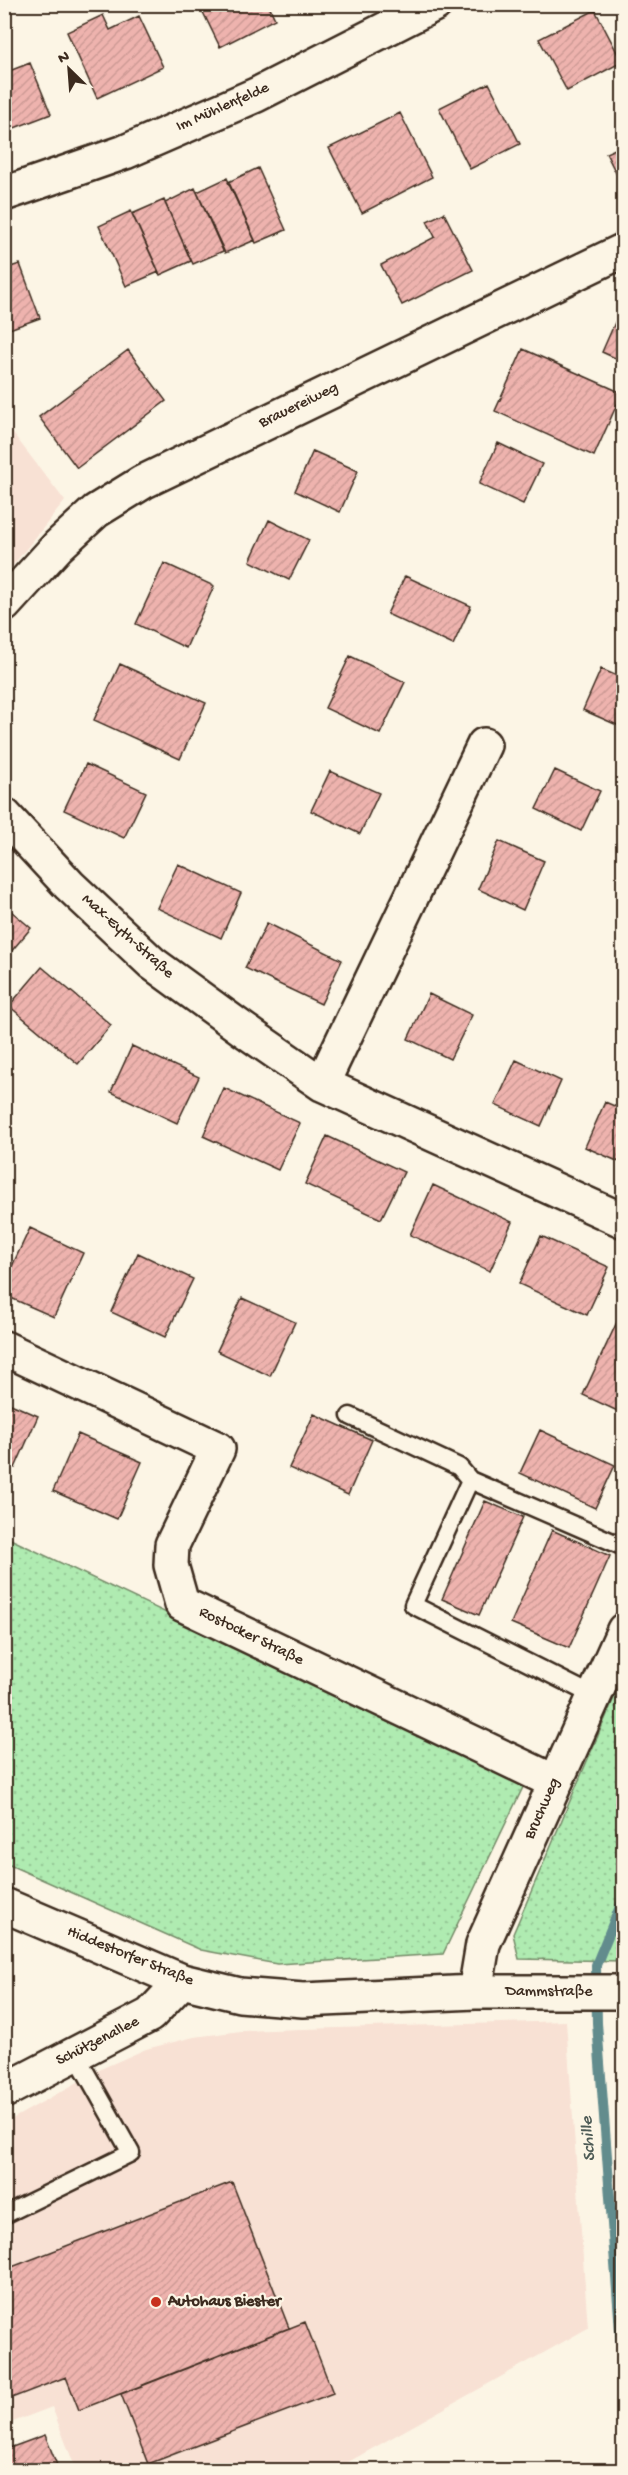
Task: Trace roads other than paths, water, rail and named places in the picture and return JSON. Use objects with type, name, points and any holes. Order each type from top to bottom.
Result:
[{"type":"street","name":"Im Mühlenfelde","points":[[4,194],[125,152],[256,95],[435,4]]},
{"type":"street","name":"Brauereiweg","points":[[4,605],[58,546],[96,511],[143,482],[624,250]]},
{"type":"street","points":[[322,1084],[484,745]]},
{"type":"street","name":"Max-Eyth-Straße","points":[[4,815],[69,885],[152,963],[322,1084],[624,1221]]},
{"type":"street","name":"Rostocker Straße","points":[[4,1348],[218,1449],[172,1545],[171,1565],[182,1604],[555,1782]]},
{"type":"street","name":"Bruchweg","points":[[475,1992],[483,1944],[624,1630]]},
{"type":"street","name":"Hiddestorfer Straße","points":[[4,1905],[183,1981],[240,1995],[303,2000],[475,1992]]},
{"type":"street","name":"Schützenallee","points":[[4,2091],[150,2015],[183,1981]]},
{"type":"street","name":"Dammstraße","points":[[475,1992],[620,1992]]},
{"type":"lane","points":[[350,1416],[453,1463],[470,1480],[624,1547]]},
{"type":"lane","points":[[470,1480],[413,1605],[594,1696]]},
{"type":"lane","points":[[4,2215],[131,2153],[75,2053]]},
{"type":"waterway","name":"Schille","points":[[624,1897],[596,1965],[597,2023],[624,2384]]},
{"type":"place","name":"Autohaus Biester","points":[[156,2302]]}]
